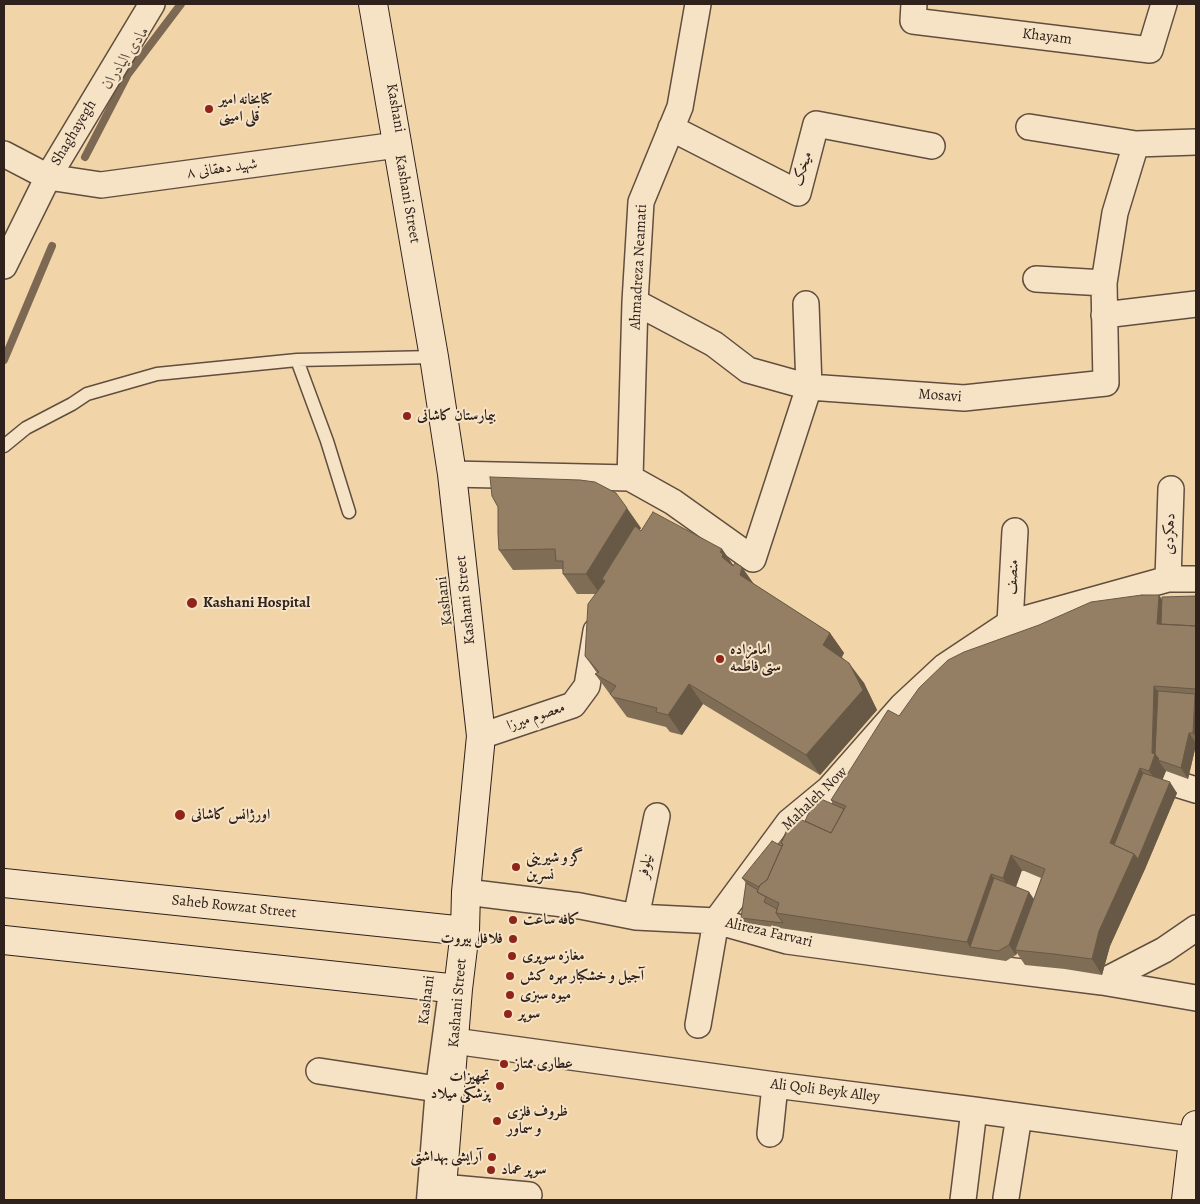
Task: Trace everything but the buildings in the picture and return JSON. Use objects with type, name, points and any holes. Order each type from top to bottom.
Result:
[{"type":"main road","name":"Kashani Street","points":[[373,4],[389,143],[425,354],[452,474],[481,736],[450,984],[454,1041],[441,1090],[435,1196]]},
{"type":"main road","name":"Saheb Rowzat Street","points":[[4,883],[457,920]]},
{"type":"main road","points":[[4,940],[450,984]]},
{"type":"main road","points":[[1186,1200],[1195,1135]]},
{"type":"street","name":"Shaghayegh","points":[[4,266],[48,177],[152,4]]},
{"type":"street","name":"Ahmadreza Neamati","points":[[630,478],[640,202],[680,107],[698,4]]},
{"type":"street","name":"Khayam","points":[[914,4],[913,21],[1150,50],[1164,4]]},
{"type":"street","name":"میخک","points":[[671,128],[798,193],[816,124],[932,146]]},
{"type":"street","points":[[1029,127],[1136,144],[1196,142]]},
{"type":"street","name":"شهید دهقانی ۸","points":[[4,154],[48,177],[101,185],[389,143]]},
{"type":"street","points":[[1136,144],[1115,213],[1104,283],[1104,315],[1196,304]]},
{"type":"street","points":[[1036,279],[1104,283]]},
{"type":"street","name":"Mosavi","points":[[635,302],[714,344],[748,370],[809,387],[964,398],[1106,382],[1104,315]]},
{"type":"street","points":[[452,474],[630,478],[668,510],[754,559],[809,387],[806,304]]},
{"type":"street","name":"دهکردی","points":[[1168,579],[1172,489]]},
{"type":"street","name":"منصف","points":[[1010,623],[1016,531]]},
{"type":"street","name":"Mahaleh Now","points":[[716,921],[789,822],[829,789],[902,706],[944,667],[1010,623],[1168,579],[1196,579]]},
{"type":"street","name":"معصوم میرزا","points":[[481,736],[572,705],[587,686],[597,627],[604,612]]},
{"type":"street","points":[[1170,782],[1196,790]]},
{"type":"street","name":"نیلوفر","points":[[636,917],[657,816]]},
{"type":"street","points":[[1024,883],[1047,890],[1024,954]]},
{"type":"street","name":"Alireza Farvari","points":[[457,920],[580,906],[636,917],[716,921],[787,941],[1024,954],[1102,982],[1196,998]]},
{"type":"street","points":[[698,1024],[716,921]]},
{"type":"street","points":[[1102,982],[1164,950],[1196,928]]},
{"type":"street","name":"Ali Qoli Beyk Alley","points":[[454,1041],[1019,1116],[1195,1135]]},
{"type":"street","points":[[319,1071],[441,1090]]},
{"type":"street","points":[[770,1134],[775,1085]]},
{"type":"street","points":[[963,1200],[974,1110]]},
{"type":"street","points":[[1006,1198],[1019,1116]]},
{"type":"street","points":[[435,1196],[529,1194]]},
{"type":"lane","name":"Kashani","points":[[389,143],[394,194]]},
{"type":"lane","points":[[399,223],[402,242]]},
{"type":"lane","name":"Kashani","points":[[425,354],[463,600],[471,734],[457,920]]},
{"type":"lane","points":[[4,446],[26,428],[87,394],[157,374],[297,360],[425,354]]},
{"type":"lane","points":[[297,360],[327,441],[349,512]]},
{"type":"lane","name":"Kashani","points":[[441,1090],[450,984]]},
{"type":"waterway","name":"مادی الیادران","points":[[85,157],[128,74],[181,4]]},
{"type":"waterway","name":"مادی الیادران","points":[[4,360],[52,246]]},
{"type":"place","name":"کتابخانه امیر قلی امینی","points":[[209,109]]},
{"type":"place","name":"بیمارستان کاشانی","points":[[407,416]]},
{"type":"place","name":"Kashani Hospital","points":[[192,603]]},
{"type":"place","name":"امامزاده ستی فاطمه","points":[[720,659]]},
{"type":"place","name":"اورژانس کاشانی","points":[[180,815]]},
{"type":"place","name":"گز و شیرینی نسرین","points":[[516,867]]},
{"type":"place","name":"کافه ساعت","points":[[513,920]]},
{"type":"place","name":"فلافل بیروت","points":[[513,939]]},
{"type":"place","name":"مغازه سوپری","points":[[512,956]]},
{"type":"place","name":"آجیل و خشکبار مهره کش","points":[[510,976]]},
{"type":"place","name":"میوه سبزی","points":[[510,995]]},
{"type":"place","name":"سوپر","points":[[508,1014]]},
{"type":"place","name":"عطاری ممتاز","points":[[504,1064]]},
{"type":"place","name":"تجهیزات پزشکی میلاد","points":[[500,1086]]},
{"type":"place","name":"ظروف فلزی و سماور","points":[[497,1121]]},
{"type":"place","name":"آرایشی بهداشتی","points":[[492,1157]]},
{"type":"place","name":"سوپر عماد","points":[[491,1170]]}]
